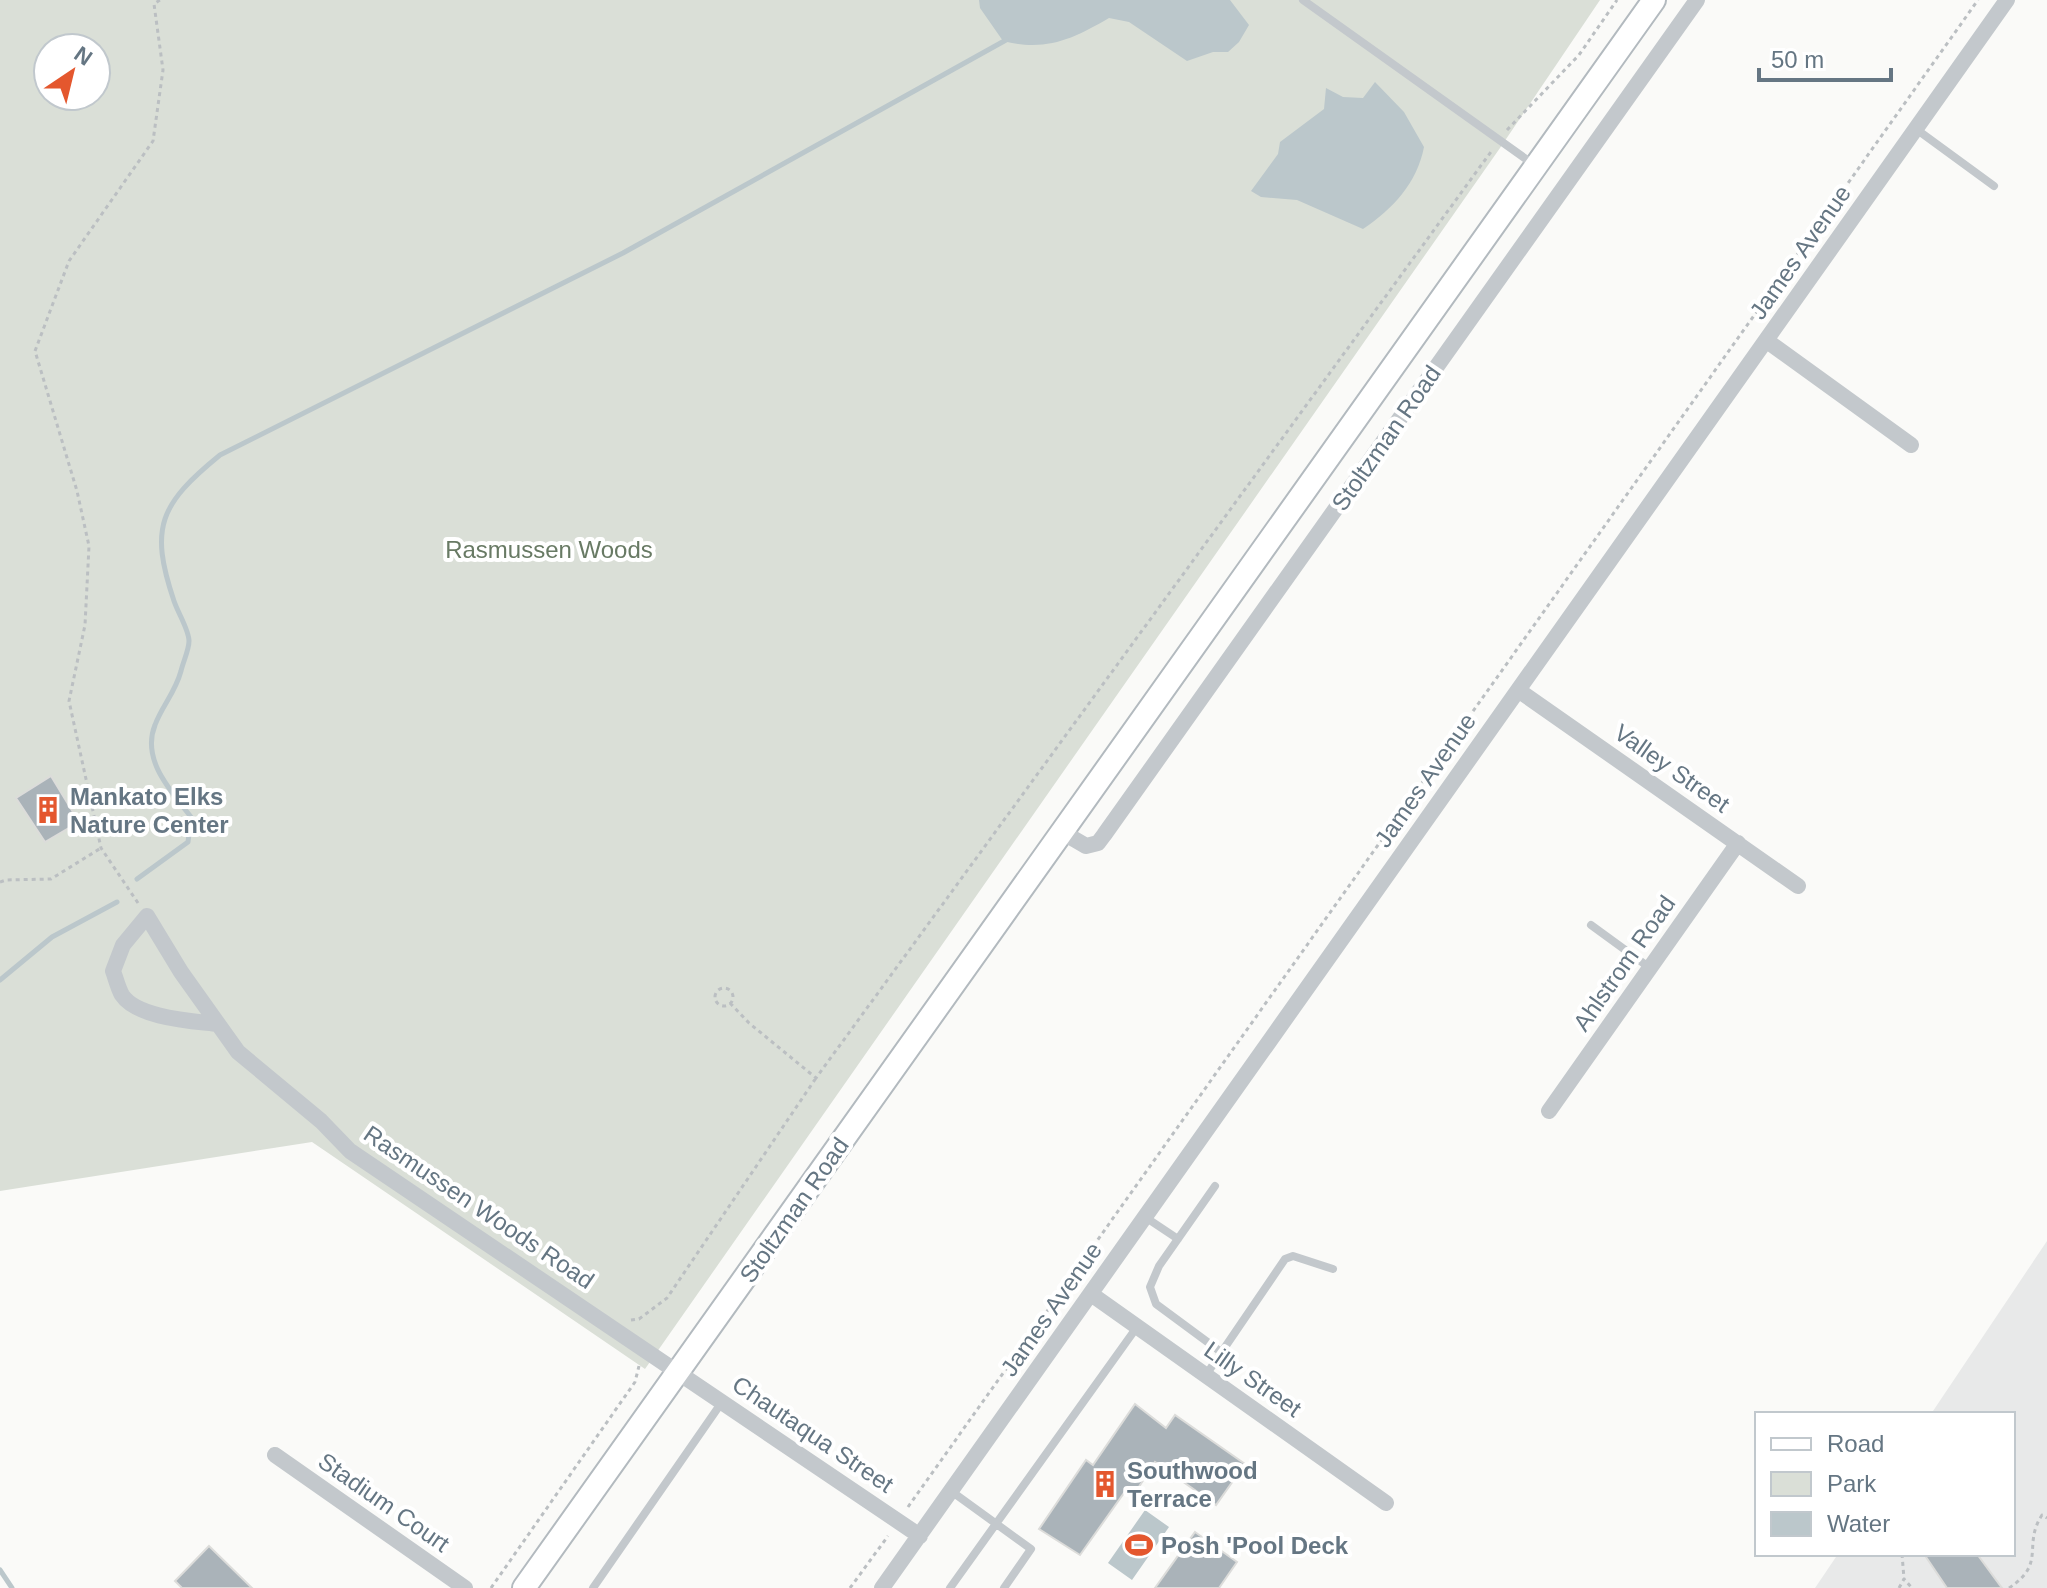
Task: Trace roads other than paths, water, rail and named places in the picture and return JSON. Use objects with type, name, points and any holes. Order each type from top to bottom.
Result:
[{"type":"street","name":"Stoltzman Road","points":[[524,1588],[1654,0]]},
{"type":"street","name":"Stoltzman Road","points":[[1062,832],[1086,846],[1098,843],[1697,0]]},
{"type":"street","name":"James Avenue","points":[[882,1588],[2007,0]]},
{"type":"street","points":[[1767,341],[1911,445]]},
{"type":"street","name":"Valley Street","points":[[1518,690],[1798,886]]},
{"type":"street","name":"Ahlstrom Road","points":[[1549,1111],[1738,843]]},
{"type":"street","name":"Rasmussen Woods Road","points":[[217,1024],[164,1017],[124,998],[113,971],[123,945],[147,916],[181,972],[238,1052],[321,1121],[350,1151],[679,1372]]},
{"type":"street","name":"Lilly Street","points":[[1091,1294],[1386,1503]]},
{"type":"street","name":"Chautaqua Street","points":[[679,1372],[920,1536]]},
{"type":"street","name":"Stadium Court","points":[[275,1455],[465,1588]]},
{"type":"lane","points":[[1303,0],[1537,167]]},
{"type":"lane","points":[[1916,129],[1994,186]]},
{"type":"lane","points":[[1591,925],[1650,968]]},
{"type":"lane","points":[[1215,1186],[1178,1239],[1150,1287],[1156,1304],[1221,1352]]},
{"type":"lane","points":[[1145,1217],[1178,1239]]},
{"type":"lane","points":[[1206,1375],[1285,1259],[1293,1256],[1333,1269]]},
{"type":"lane","points":[[950,1588],[1138,1327]]},
{"type":"lane","points":[[593,1588],[722,1401]]},
{"type":"lane","points":[[951,1491],[1031,1549],[1004,1588]]},
{"type":"water","points":[[979,0],[1230,0],[1249,25],[1239,42],[1228,52],[1213,52],[1187,61],[1129,22],[1109,18],[1059,42],[1033,45],[1003,41],[980,8]]},
{"type":"water","points":[[1375,82],[1404,112],[1424,147],[1410,183],[1384,213],[1363,229],[1297,200],[1261,197],[1251,191],[1278,154],[1280,142],[1324,109],[1326,88],[1343,97],[1363,98]]},
{"type":"water","name":"Posh 'Pool Deck","points":[[1145,1510],[1169,1527],[1132,1580],[1108,1563]]},
{"type":"waterway","points":[[137,879],[188,842],[191,817],[160,774],[152,750],[152,738],[158,718],[178,679],[189,641],[166,575],[162,535],[172,503],[200,472],[220,455],[623,253],[1006,40]]},
{"type":"waterway","points":[[0,980],[52,937],[117,902]]},
{"type":"waterway","points":[[0,1570],[12,1588]]},
{"type":"place","name":"Mankato Elks Nature Center","points":[[48,810]]},
{"type":"place","name":"Southwood Terrace","points":[[1105,1484]]},
{"type":"place","name":"Posh 'Pool Deck","points":[[1139,1545]]},
{"type":"park label","name":"Rasmussen Woods","points":[[549,549]]}]
